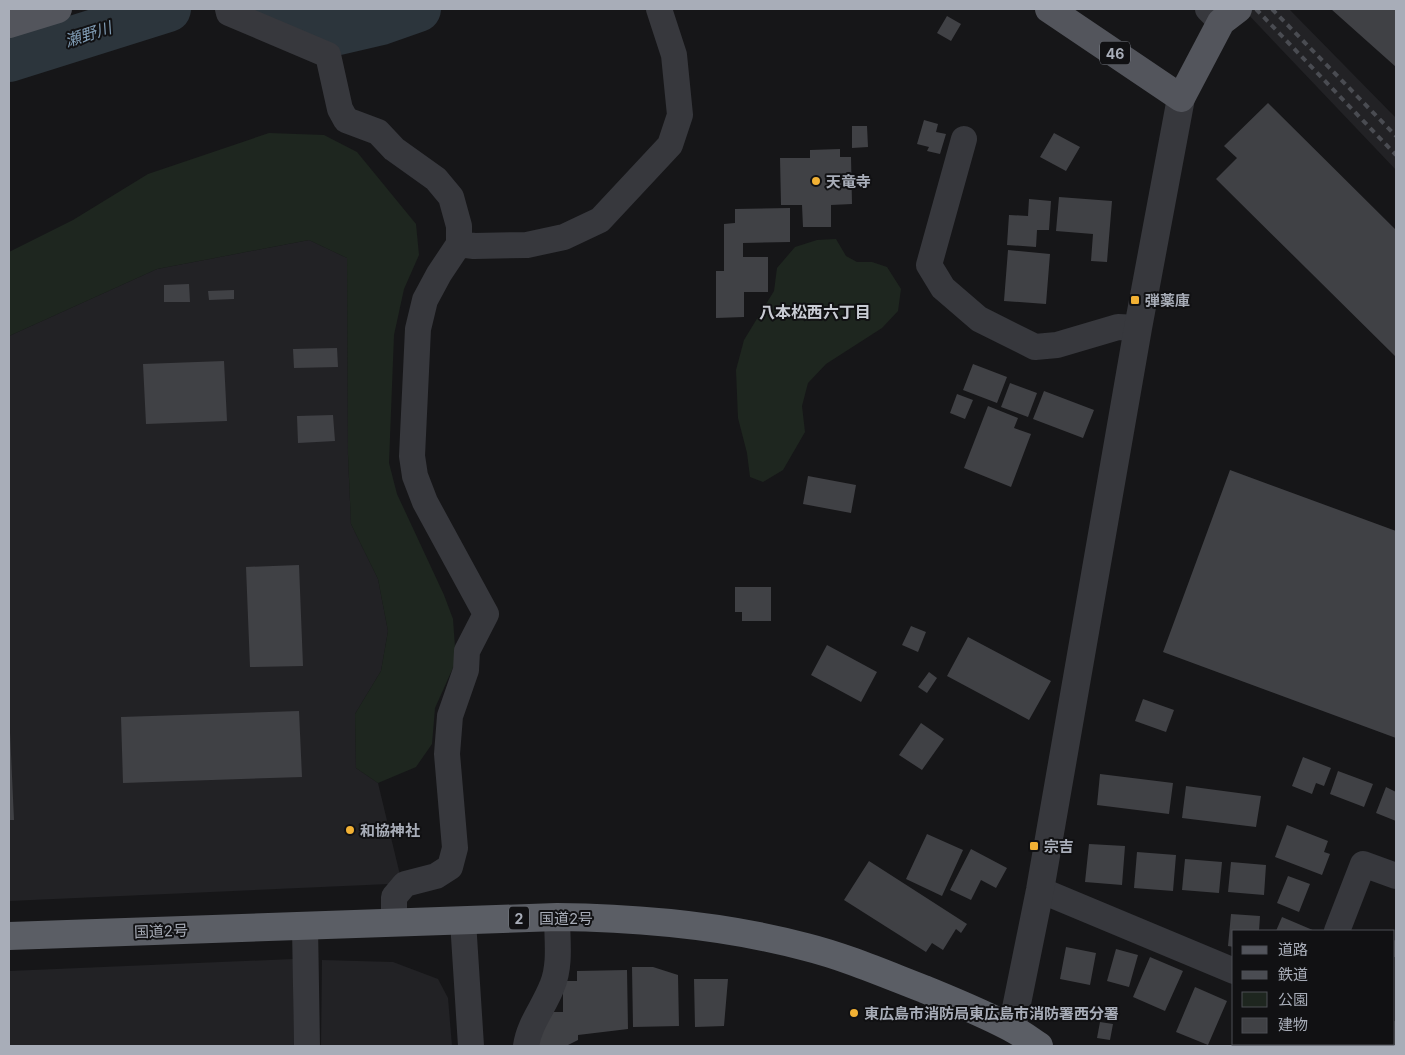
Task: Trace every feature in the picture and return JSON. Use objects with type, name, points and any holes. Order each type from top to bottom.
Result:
[{"type":"highway","name":"国道2号","points":[[9,936],[557,917],[618,918],[682,923],[746,933],[807,947],[875,969],[1012,1028],[1039,1046]]},
{"type":"main road","points":[[9,24],[58,9]]},
{"type":"main road","name":"46","points":[[1049,9],[1181,98]]},
{"type":"main road","points":[[1181,98],[1222,13]]},
{"type":"street","points":[[228,9],[230,13],[328,55],[340,109],[346,120],[378,132],[394,149],[436,179],[451,197],[459,226],[459,244],[439,274],[425,300],[418,329],[412,456],[415,476],[425,502],[486,614],[467,651],[466,670],[450,716],[447,754],[455,848],[450,867],[436,876],[405,884],[394,897],[394,923]]},
{"type":"street","points":[[459,244],[474,246],[527,245],[564,237],[600,220],[670,145],[680,115],[674,55],[659,9]]},
{"type":"street","points":[[1012,1028],[1040,890],[1138,328],[1181,98]]},
{"type":"street","points":[[964,139],[928,265],[943,288],[979,319],[1035,347],[1057,345],[1118,327],[1138,328]]},
{"type":"street","points":[[1337,930],[1363,864],[1396,876]]},
{"type":"street","points":[[1040,890],[1232,970]]},
{"type":"street","points":[[526,1046],[527,1038],[535,1019],[553,985],[558,961],[557,917]]},
{"type":"street","points":[[463,921],[471,1046]]},
{"type":"street","points":[[305,926],[307,1046]]},
{"type":"shaded area","points":[[1243,9],[1289,9],[1396,118],[1396,170]]},
{"type":"shaded area","points":[[309,240],[347,258],[348,455],[351,524],[378,579],[388,631],[381,671],[355,714],[356,768],[378,783],[400,875],[389,884],[9,901],[9,336],[157,269]]},
{"type":"shaded area","points":[[293,959],[294,1046],[9,1046],[9,971]]},
{"type":"shaded area","points":[[322,960],[393,962],[438,979],[448,998],[452,1046],[321,1046]]},
{"type":"green space","points":[[269,133],[324,135],[357,152],[416,224],[419,255],[404,289],[394,335],[389,463],[397,494],[444,595],[453,619],[456,661],[435,708],[432,744],[416,767],[378,783],[356,768],[355,714],[381,671],[388,631],[378,579],[351,524],[348,455],[347,258],[309,240],[157,269],[9,336],[9,252],[73,220],[148,174]]},
{"type":"green space","points":[[836,239],[846,256],[857,262],[872,262],[887,267],[901,289],[898,311],[882,328],[826,364],[808,383],[802,406],[805,432],[783,470],[763,482],[750,477],[747,453],[738,418],[736,370],[744,340],[774,291],[777,268],[795,247],[817,240]]},
{"type":"building","points":[[1331,9],[1396,9],[1396,67]]},
{"type":"building","points":[[947,16],[961,24],[951,41],[937,33]]},
{"type":"building","points":[[1268,103],[1396,230],[1396,357],[1216,179],[1237,158],[1224,146]]},
{"type":"building","points":[[924,120],[938,124],[936,132],[946,134],[940,154],[927,151],[929,147],[917,144]]},
{"type":"building","points":[[852,126],[867,126],[868,147],[852,148]]},
{"type":"building","points":[[1054,133],[1080,147],[1066,171],[1040,157]]},
{"type":"building","name":"天竜寺","points":[[840,149],[840,157],[851,157],[852,204],[831,205],[831,227],[803,227],[802,205],[781,205],[780,158],[810,158],[810,150]]},
{"type":"building","points":[[1059,197],[1112,201],[1107,262],[1091,261],[1093,234],[1056,231]]},
{"type":"building","points":[[1029,199],[1051,201],[1049,230],[1037,230],[1036,247],[1007,245],[1009,215],[1028,216]]},
{"type":"building","points":[[790,208],[790,242],[743,243],[743,257],[768,257],[768,292],[744,292],[744,317],[716,318],[716,271],[724,271],[724,224],[735,223],[735,209]]},
{"type":"building","points":[[1008,250],[1050,254],[1046,304],[1004,301]]},
{"type":"building","points":[[189,284],[190,302],[164,302],[164,285]]},
{"type":"building","points":[[234,290],[234,299],[209,300],[208,291]]},
{"type":"building","points":[[337,348],[338,367],[294,368],[293,349]]},
{"type":"building","points":[[224,361],[227,421],[146,424],[143,364]]},
{"type":"building","points":[[973,364],[1007,377],[997,403],[963,390]]},
{"type":"building","points":[[1010,383],[1037,393],[1028,417],[1001,407]]},
{"type":"building","points":[[1044,391],[1094,410],[1083,438],[1033,419]]},
{"type":"building","points":[[957,394],[973,400],[965,419],[950,413]]},
{"type":"building","points":[[988,406],[1018,418],[1014,428],[1031,434],[1011,487],[964,468]]},
{"type":"building","points":[[333,415],[335,441],[298,443],[297,416]]},
{"type":"building","points":[[1230,470],[1396,531],[1396,738],[1163,652]]},
{"type":"building","points":[[808,476],[856,485],[851,513],[803,504]]},
{"type":"building","points":[[299,565],[303,666],[250,667],[246,567]]},
{"type":"building","points":[[735,587],[771,587],[771,621],[742,621],[742,612],[735,612]]},
{"type":"building","points":[[911,626],[926,632],[918,652],[902,645]]},
{"type":"building","points":[[968,637],[1051,681],[1029,720],[947,676]]},
{"type":"building","points":[[827,645],[877,672],[861,702],[811,675]]},
{"type":"building","points":[[929,672],[937,678],[927,693],[918,687]]},
{"type":"building","points":[[1143,699],[1174,710],[1166,732],[1135,721]]},
{"type":"building","points":[[299,711],[302,777],[123,783],[121,717]]},
{"type":"building","points":[[921,723],[944,739],[922,770],[899,755]]},
{"type":"building","points":[[10,732],[14,820],[9,820]]},
{"type":"building","points":[[1303,757],[1331,768],[1324,786],[1316,783],[1312,794],[1292,786]]},
{"type":"building","points":[[1338,771],[1373,784],[1364,807],[1330,794]]},
{"type":"building","points":[[1100,774],[1173,783],[1169,814],[1097,805]]},
{"type":"building","points":[[1186,786],[1261,796],[1256,827],[1182,818]]},
{"type":"building","points":[[1386,787],[1396,792],[1396,821],[1376,813]]},
{"type":"building","points":[[1287,825],[1328,841],[1324,852],[1330,854],[1322,875],[1275,857]]},
{"type":"building","points":[[927,834],[963,850],[942,896],[906,879]]},
{"type":"building","points":[[1089,844],[1125,846],[1122,885],[1085,882]]},
{"type":"building","points":[[971,849],[1007,868],[996,888],[981,880],[971,900],[950,890]]},
{"type":"building","points":[[1137,852],[1176,855],[1173,891],[1134,888]]},
{"type":"building","points":[[1185,859],[1222,862],[1219,893],[1182,890]]},
{"type":"building","points":[[869,861],[967,924],[961,933],[956,929],[943,950],[932,943],[926,952],[844,900]]},
{"type":"building","points":[[1231,862],[1266,865],[1264,895],[1228,892]]},
{"type":"building","points":[[1288,876],[1310,884],[1299,912],[1277,903]]},
{"type":"building","points":[[1231,914],[1260,916],[1259,930],[1232,930],[1232,947],[1228,946]]},
{"type":"building","points":[[1282,917],[1313,930],[1276,930]]},
{"type":"building","points":[[1395,940],[1396,941],[1395,957]]},
{"type":"building","points":[[1066,947],[1096,953],[1090,985],[1060,979]]},
{"type":"building","points":[[1116,949],[1138,955],[1129,987],[1107,981]]},
{"type":"building","points":[[1150,957],[1183,971],[1165,1011],[1133,997]]},
{"type":"building","points":[[632,967],[653,967],[678,975],[679,1026],[633,1027]]},
{"type":"building","points":[[627,970],[628,1029],[578,1035],[578,1040],[566,1046],[537,1046],[548,1012],[563,1012],[563,981],[577,981],[577,971]]},
{"type":"building","points":[[694,979],[728,979],[724,1026],[695,1027]]},
{"type":"building","points":[[1195,987],[1227,1001],[1208,1045],[1176,1032]]},
{"type":"building","points":[[1100,1022],[1113,1024],[1110,1040],[1097,1038]]},
{"type":"waterway","name":"瀬野川","points":[[9,59],[168,9]]},
{"type":"waterway","name":"瀬野川","points":[[269,9],[338,32],[381,22],[418,9]]},
{"type":"railway","points":[[1256,9],[1396,155]]},
{"type":"railway","points":[[1272,9],[1396,136]]},
{"type":"place","name":"天竜寺","points":[[816,181]]},
{"type":"place","name":"弾薬庫","points":[[1135,300]]},
{"type":"place","name":"和協神社","points":[[350,830]]},
{"type":"place","name":"宗吉","points":[[1034,846]]},
{"type":"place","name":"東広島市消防局東広島市消防署西分署","points":[[854,1013]]},
{"type":"district","name":"八本松西六丁目","points":[[815,312]]}]
